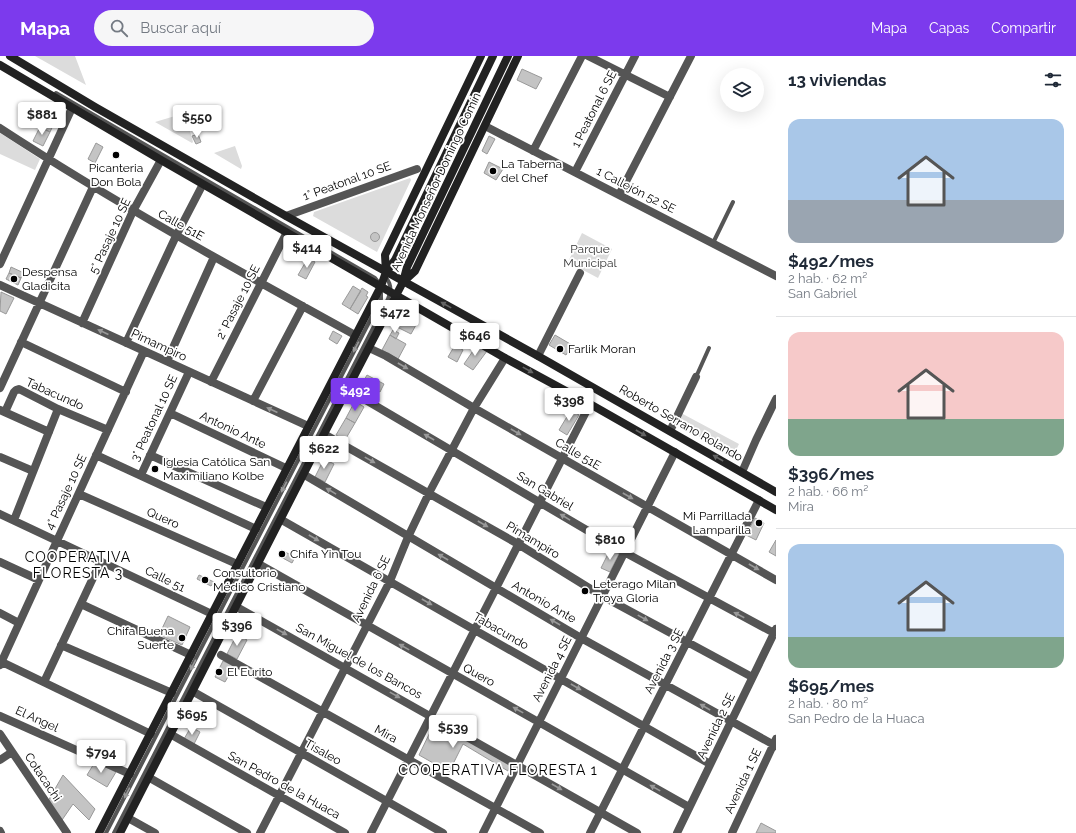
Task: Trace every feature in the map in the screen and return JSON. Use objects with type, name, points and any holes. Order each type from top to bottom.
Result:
[{"type":"main road","name":"Roberto Serrano Rolando","points":[[10,56],[385,273],[538,356],[776,492]]},
{"type":"main road","name":"Avenida Monseñor Domingo Comín","points":[[385,273],[385,255],[481,56]]},
{"type":"main road","name":"Avenida Monseñor Domingo Comín","points":[[385,273],[395,260],[493,56]]},
{"type":"main road","name":"Avenida Monseñor Domingo Comín","points":[[403,282],[407,267],[508,56]]},
{"type":"main road","name":"Avenida Monseñor Domingo Comín","points":[[403,282],[416,271],[518,56]]},
{"type":"main road","points":[[0,65],[161,160],[505,358],[590,404],[776,510]]},
{"type":"main road","points":[[500,73],[508,77]]},
{"type":"main road","points":[[463,94],[472,99]]},
{"type":"main road","points":[[100,833],[286,468],[381,286],[385,273]]},
{"type":"main road","points":[[120,833],[257,563],[369,348],[394,293],[403,282]]},
{"type":"street","points":[[533,151],[582,56]]},
{"type":"street","points":[[588,56],[670,97]]},
{"type":"street","name":"1 Peatonal 6 SE","points":[[575,172],[635,56]]},
{"type":"street","points":[[619,195],[691,56]]},
{"type":"street","points":[[0,264],[72,108]]},
{"type":"street","name":"1 Callejón 52 SE","points":[[485,126],[776,276]]},
{"type":"street","name":"Calle 51E","points":[[0,128],[49,160],[133,211],[355,335]]},
{"type":"street","name":"5° Pasaje 10 SE","points":[[82,323],[133,211],[161,160]]},
{"type":"street","name":"1° Peatonal 10 SE","points":[[286,216],[417,169]]},
{"type":"street","points":[[126,343],[176,236],[203,184]]},
{"type":"street","points":[[0,388],[93,187]]},
{"type":"street","name":"2° Pasaje 10 SE","points":[[211,382],[287,232]]},
{"type":"street","name":"3° Peatonal 10 SE","points":[[167,361],[214,257]]},
{"type":"street","points":[[538,356],[580,273]]},
{"type":"street","name":"Pimampiro","points":[[0,285],[308,426]]},
{"type":"street","points":[[253,401],[303,306]]},
{"type":"street","points":[[21,342],[126,392]]},
{"type":"street","name":"Calle 51E","points":[[369,348],[386,356],[474,408],[776,580]]},
{"type":"street","name":"4° Pasaje 10 SE","points":[[0,662],[144,351]]},
{"type":"street","name":"Avenida 6 SE","points":[[260,833],[390,581],[408,536],[429,493],[474,408],[505,358]]},
{"type":"street","name":"3° Peatonal 10 SE","points":[[141,475],[189,372]]},
{"type":"street","points":[[670,431],[696,377]]},
{"type":"street","name":"San Gabriel","points":[[347,389],[624,552],[709,599],[775,631]]},
{"type":"street","name":"Tabacundo","points":[[2,411],[14,392],[19,390],[58,409],[108,430]]},
{"type":"street","points":[[742,472],[776,399]]},
{"type":"street","points":[[371,833],[590,404]]},
{"type":"street","points":[[14,520],[58,409]]},
{"type":"street","points":[[2,411],[49,432]]},
{"type":"street","name":"Antonio Ante","points":[[170,413],[286,468]]},
{"type":"street","name":"Pimampiro","points":[[324,434],[518,544],[602,596],[752,677]]},
{"type":"street","name":"Avenida 4 SE","points":[[483,833],[674,452]]},
{"type":"street","points":[[96,455],[256,529]]},
{"type":"street","points":[[150,455],[266,507]]},
{"type":"street","points":[[0,457],[33,471]]},
{"type":"street","name":"Antonio Ante","points":[[303,474],[581,638],[731,722],[775,743]]},
{"type":"street","name":"Quero","points":[[79,494],[237,564]]},
{"type":"street","name":"Avenida 3 SE","points":[[590,833],[759,500]]},
{"type":"street","name":"Calle 51","points":[[0,514],[212,614]]},
{"type":"street","name":"Tabacundo","points":[[280,519],[710,764]]},
{"type":"street","points":[[44,682],[101,561]]},
{"type":"street","points":[[0,562],[39,580]]},
{"type":"street","name":"Quero","points":[[257,563],[689,807]]},
{"type":"street","points":[[81,604],[191,655]]},
{"type":"street","name":"San Miguel de los Bancos","points":[[236,606],[637,833]]},
{"type":"street","points":[[0,613],[19,623]]},
{"type":"street","name":"Avenida 2 SE","points":[[677,833],[775,631]]},
{"type":"street","points":[[61,645],[172,693]]},
{"type":"street","name":"Mira","points":[[221,655],[540,833]]},
{"type":"street","points":[[0,662],[151,734]]},
{"type":"street","name":"Tisaleo","points":[[192,691],[443,833]]},
{"type":"street","name":"El Angel","points":[[0,716],[130,774]]},
{"type":"street","name":"Cotacachi","points":[[0,734],[67,833]]},
{"type":"street","name":"San Pedro de la Huaca","points":[[170,734],[345,833]]},
{"type":"street","name":"Avenida 1 SE","points":[[732,833],[775,743]]},
{"type":"street","points":[[0,760],[12,752]]},
{"type":"street","points":[[148,777],[247,833]]},
{"type":"street","points":[[128,818],[154,833]]},
{"type":"lane","name":"Roberto Serrano Rolando","points":[[4,56],[75,99],[385,273]]},
{"type":"lane","points":[[0,61],[375,278],[381,286],[382,292],[381,298],[106,833]]},
{"type":"lane","points":[[713,243],[733,202]]},
{"type":"lane","points":[[114,833],[394,293],[385,273]]},
{"type":"lane","points":[[696,377],[709,348]]},
{"type":"green space","points":[[35,56],[75,56],[86,85]]},
{"type":"green space","points":[[185,113],[193,142],[192,143],[155,122]]},
{"type":"green space","points":[[0,133],[40,159],[35,170],[0,154]]},
{"type":"green space","points":[[235,146],[242,166],[241,169],[214,153]]},
{"type":"green space","points":[[410,178],[411,180],[377,252],[313,216],[314,212]]},
{"type":"green space","name":"Parque Municipal","points":[[582,233],[612,249],[598,278],[568,262]]},
{"type":"green space","points":[[681,413],[739,444],[733,456],[681,426],[679,422]]},
{"type":"building","points":[[522,69],[542,78],[536,89],[517,80]]},
{"type":"building","points":[[47,111],[57,117],[50,132],[40,127]]},
{"type":"building","points":[[40,127],[50,132],[43,146],[33,141]]},
{"type":"building","points":[[198,134],[201,142],[196,144],[192,136]]},
{"type":"building","points":[[489,136],[495,139],[487,154],[482,151]]},
{"type":"building","points":[[96,143],[103,147],[95,163],[88,159]]},
{"type":"building","name":"La Taberna del Chef","points":[[489,162],[503,169],[496,180],[484,173]]},
{"type":"building","points":[[373,233],[377,233],[379,237],[377,241],[373,241],[371,239],[371,235]]},
{"type":"building","points":[[308,258],[315,262],[306,279],[298,275]]},
{"type":"building","points":[[11,267],[24,273],[21,278],[9,273]]},
{"type":"building","name":"Despensa Gladicita","points":[[9,273],[21,278],[18,285],[6,279]]},
{"type":"building","points":[[353,286],[361,291],[350,309],[342,304]]},
{"type":"building","points":[[362,288],[368,292],[366,296],[368,297],[358,314],[350,309]]},
{"type":"building","points":[[1,292],[14,298],[6,314],[0,311]]},
{"type":"building","points":[[401,315],[417,323],[411,334],[395,326]]},
{"type":"building","points":[[393,330],[399,333],[396,339],[390,335]]},
{"type":"building","points":[[333,331],[342,336],[337,344],[329,339]]},
{"type":"building","points":[[390,335],[406,344],[398,359],[382,350]]},
{"type":"building","points":[[555,335],[572,345],[566,355],[549,345]]},
{"type":"building","points":[[455,345],[463,350],[457,362],[448,357]]},
{"type":"building","points":[[477,345],[487,351],[473,370],[464,364]]},
{"type":"building","points":[[367,375],[384,384],[380,392],[363,382]]},
{"type":"building","points":[[355,401],[364,407],[355,423],[346,418]]},
{"type":"building","points":[[571,410],[579,415],[567,435],[559,430]]},
{"type":"building","points":[[346,418],[355,423],[345,440],[336,435]]},
{"type":"building","points":[[324,459],[334,464],[325,482],[315,477]]},
{"type":"building","points":[[755,518],[764,523],[756,540],[746,535]]},
{"type":"building","points":[[776,540],[776,556],[769,552]]},
{"type":"building","points":[[281,550],[295,557],[292,563],[279,556]]},
{"type":"building","points":[[610,550],[619,554],[610,572],[601,568]]},
{"type":"building","name":"Consultorio Médico Cristiano","points":[[199,575],[214,582],[211,586],[197,579]]},
{"type":"building","points":[[168,616],[190,627],[182,645],[159,635]]},
{"type":"building","points":[[244,618],[248,620],[246,626],[241,623]]},
{"type":"building","points":[[237,634],[247,640],[237,659],[227,654]]},
{"type":"building","points":[[223,661],[234,666],[225,682],[215,677]]},
{"type":"building","points":[[435,722],[510,762],[508,771],[463,744],[449,772],[419,755]]},
{"type":"building","points":[[191,727],[200,732],[194,744],[184,739]]},
{"type":"building","points":[[95,762],[116,772],[107,787],[87,775]]},
{"type":"building","points":[[63,775],[95,809],[89,820],[73,804],[62,820],[48,801]]},
{"type":"building","points":[[761,823],[776,831],[776,833],[756,833]]},
{"type":"place","name":"Picanteria Don Bola","points":[[116,155]]},
{"type":"place","name":"La Taberna del Chef","points":[[493,171]]},
{"type":"place","name":"Despensa Gladicita","points":[[14,279]]},
{"type":"place","name":"Farlik Moran","points":[[560,349]]},
{"type":"place","name":"Iglesia Católica San Maximiliano Kolbe","points":[[155,469]]},
{"type":"place","name":"Mi Parrillada Lamparilla","points":[[759,523]]},
{"type":"place","name":"Chifa Yin Tou","points":[[282,554]]},
{"type":"place","name":"Consultorio Médico Cristiano","points":[[205,580]]},
{"type":"place","name":"Leterago Milan Troya Gloria","points":[[585,591]]},
{"type":"place","name":"Chifa Buena Suerte","points":[[182,638]]},
{"type":"place","name":"El Eurito","points":[[219,672]]},
{"type":"district","name":"COOPERATIVA FLORESTA 3","points":[[78,566]]},
{"type":"district","name":"COOPERATIVA FLORESTA 1","points":[[498,770]]}]
